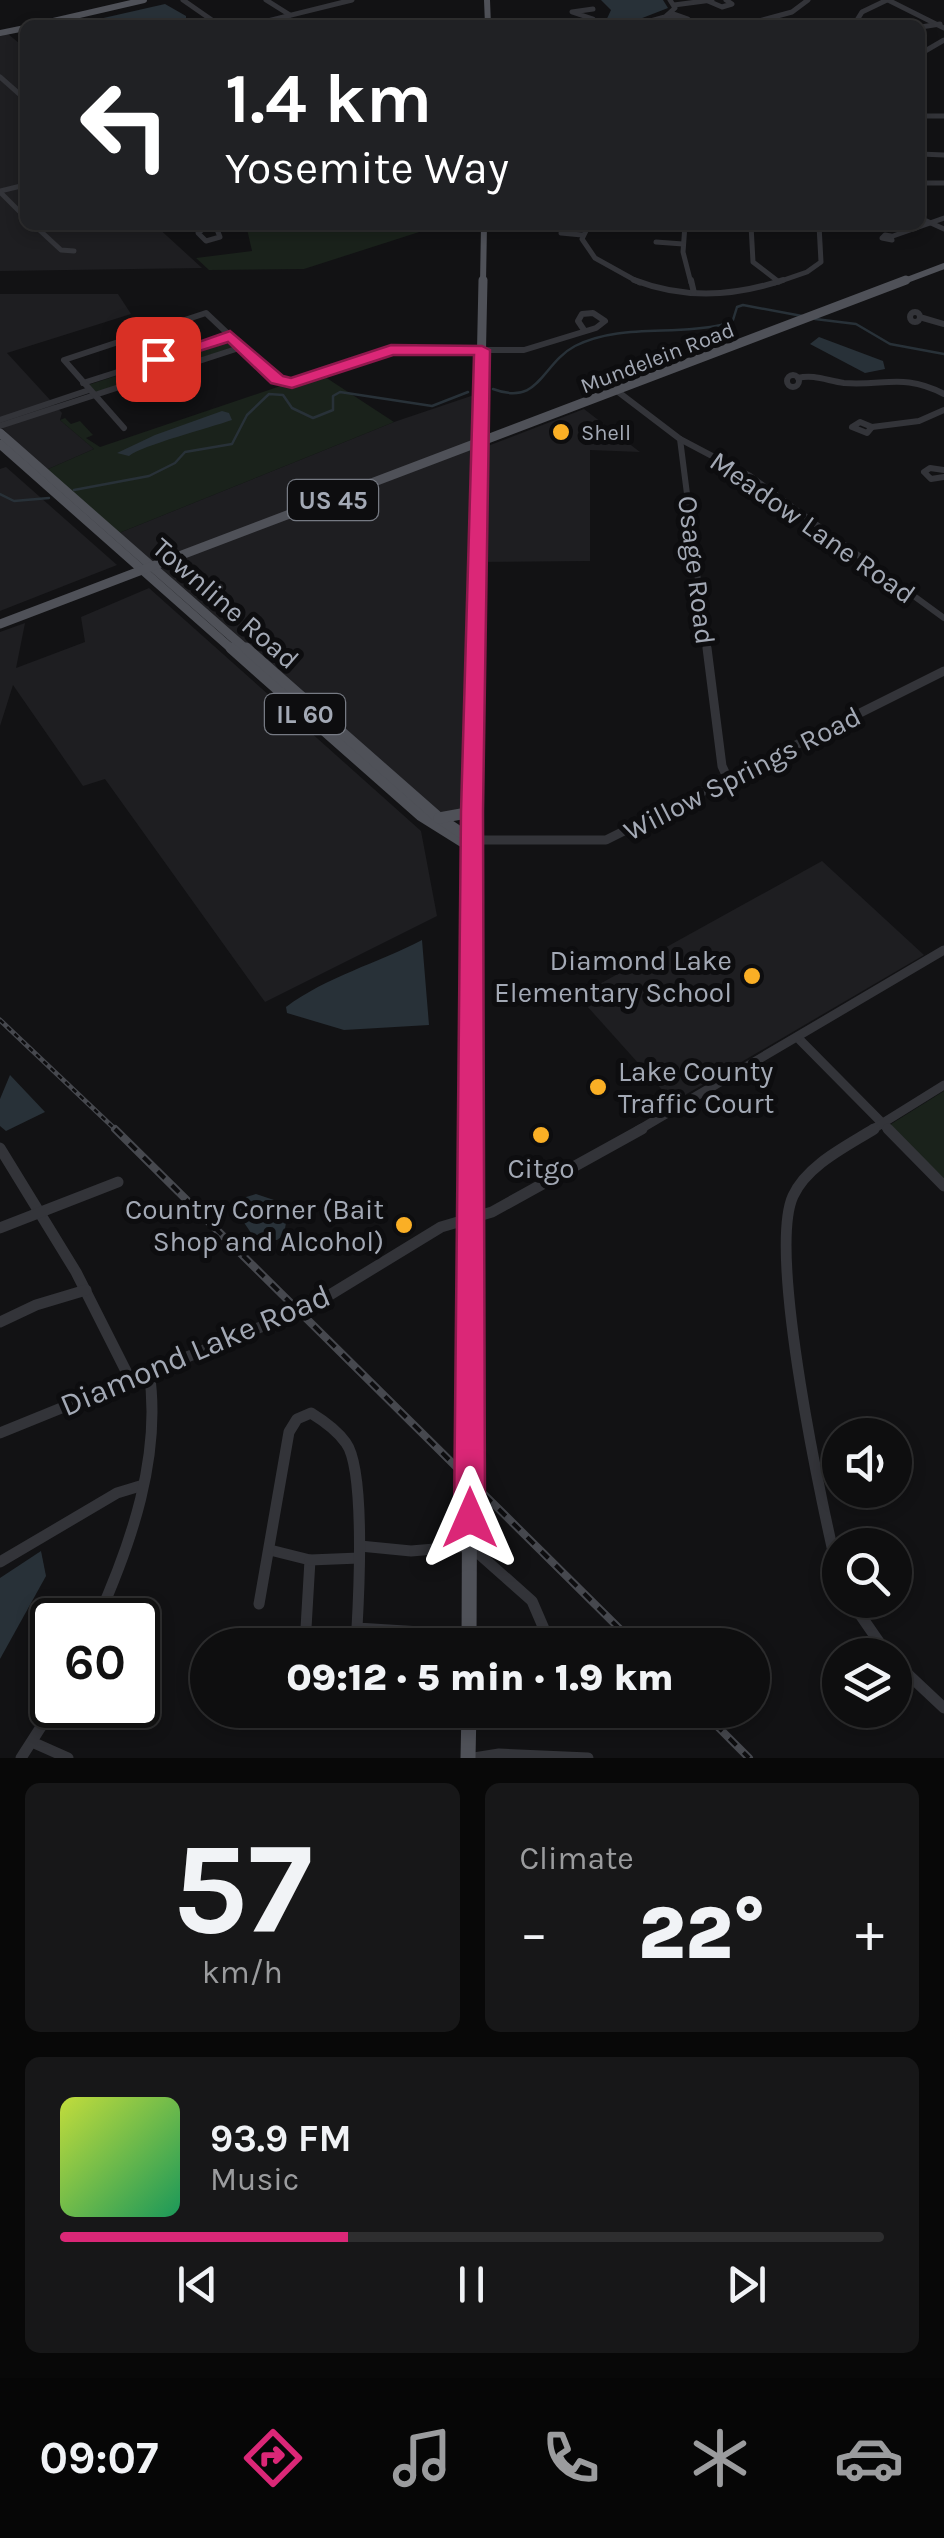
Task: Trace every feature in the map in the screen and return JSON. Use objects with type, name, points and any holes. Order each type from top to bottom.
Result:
[{"type":"main road","points":[[71,20],[144,0]]},
{"type":"main road","points":[[469,1628],[472,812],[484,230]]},
{"type":"main road","name":"Mundelein Road","points":[[480,444],[944,266]]},
{"type":"main road","points":[[481,416],[497,429],[521,427]]},
{"type":"main road","name":"Townline Road","points":[[0,426],[134,553],[148,571],[420,815],[447,836],[472,844]]},
{"type":"main road","name":"Townline Road","points":[[0,444],[102,536],[472,844]]},
{"type":"main road","name":"US 45","points":[[0,624],[480,444]]},
{"type":"main road","points":[[439,459],[464,459],[479,471]]},
{"type":"main road","points":[[102,536],[122,564],[103,587]]},
{"type":"main road","points":[[134,553],[162,558],[198,552]]},
{"type":"main road","points":[[439,818],[472,812]]},
{"type":"main road","points":[[470,1728],[471,1758]]},
{"type":"street","points":[[182,0],[212,20]]},
{"type":"street","points":[[266,0],[290,15]]},
{"type":"street","points":[[270,20],[352,0]]},
{"type":"street","points":[[588,0],[594,4],[593,20]]},
{"type":"street","points":[[651,20],[669,14],[672,2],[710,1],[722,7],[732,4],[726,0]]},
{"type":"street","points":[[774,20],[808,0]]},
{"type":"street","points":[[855,20],[870,6],[888,0],[942,26]]},
{"type":"street","points":[[587,20],[572,12],[593,9]]},
{"type":"street","points":[[0,77],[20,95]]},
{"type":"street","points":[[938,146],[941,155]]},
{"type":"street","points":[[0,192],[20,212]]},
{"type":"street","points":[[925,225],[944,218]]},
{"type":"street","points":[[925,220],[944,231]]},
{"type":"street","points":[[39,230],[61,250],[74,250]]},
{"type":"street","points":[[200,230],[206,241],[220,237],[217,230]]},
{"type":"street","points":[[582,235],[586,230]]},
{"type":"street","points":[[684,230],[694,293]]},
{"type":"street","points":[[751,230],[752,259],[779,282]]},
{"type":"street","points":[[582,235],[587,251],[632,282],[656,290],[747,292],[822,264],[820,230]]},
{"type":"street","points":[[892,236],[910,230]]},
{"type":"street","points":[[561,233],[582,235]]},
{"type":"street","points":[[656,242],[683,244]]},
{"type":"street","points":[[124,428],[64,360],[206,313],[277,380],[292,384],[391,350],[531,349],[584,330]]},
{"type":"street","points":[[923,318],[944,324]]},
{"type":"street","points":[[0,426],[230,336]]},
{"type":"street","points":[[88,390],[242,347]]},
{"type":"street","points":[[798,378],[808,374],[841,382],[901,376],[922,381],[944,394]]},
{"type":"street","points":[[618,391],[680,439]]},
{"type":"street","points":[[872,428],[919,421],[944,410]]},
{"type":"street","name":"Meadow Lane Road","points":[[680,439],[750,476],[944,618]]},
{"type":"street","name":"Osage Road","points":[[680,439],[722,766],[728,779]]},
{"type":"street","name":"Willow Springs Road","points":[[472,844],[606,840],[944,671]]},
{"type":"street","name":"Diamond Lake Road","points":[[0,1433],[310,1307],[441,1227],[512,1202],[600,1153],[944,950]]},
{"type":"street","points":[[799,1039],[944,1186]]},
{"type":"street","points":[[828,1528],[783,1238],[785,1222],[794,1193],[806,1176],[944,1085]]},
{"type":"street","points":[[0,1148],[86,1290],[130,1379]]},
{"type":"street","points":[[0,1228],[118,1182]]},
{"type":"street","points":[[0,1322],[36,1305],[86,1290]]},
{"type":"street","points":[[107,1598],[125,1558],[140,1486],[152,1414],[149,1371]]},
{"type":"street","points":[[259,1604],[289,1432],[297,1419],[311,1413],[326,1422],[349,1446],[360,1552],[357,1628]]},
{"type":"street","points":[[0,1562],[117,1494],[140,1486]]},
{"type":"street","points":[[270,1550],[310,1560],[360,1552],[470,1546],[532,1600],[544,1628]]},
{"type":"street","points":[[305,1628],[310,1560]]},
{"type":"street","points":[[912,1678],[944,1708]]},
{"type":"street","points":[[21,1758],[41,1728]]},
{"type":"street","points":[[32,1742],[68,1758]]},
{"type":"street","points":[[471,1758],[499,1754],[588,1758]]},
{"type":"shaded area","points":[[601,0],[663,0],[668,8],[637,20],[606,20],[611,10]]},
{"type":"shaded area","points":[[165,4],[186,16],[186,20],[99,19]]},
{"type":"shaded area","points":[[8,34],[20,44],[20,230],[160,230],[202,268],[0,271],[0,36]]},
{"type":"shaded area","points":[[247,230],[425,230],[304,269],[209,270],[196,258],[252,251]]},
{"type":"shaded area","points":[[0,294],[118,294],[131,314],[7,353],[62,413],[60,420],[94,449],[46,470],[0,426]]},
{"type":"shaded area","points":[[819,337],[883,361],[885,369],[865,373],[810,344]]},
{"type":"shaded area","points":[[230,339],[236,346],[109,389],[95,392],[88,385]]},
{"type":"shaded area","points":[[319,373],[394,422],[119,533],[46,470],[94,449],[60,420],[65,418],[71,424],[80,421],[93,435],[86,438],[100,447]]},
{"type":"shaded area","points":[[474,395],[472,452],[584,409],[640,452],[590,450],[590,561],[469,562],[463,809],[447,815],[434,809],[119,533],[394,422]]},
{"type":"shaded area","points":[[222,411],[229,413],[232,420],[129,456],[117,453],[155,435]]},
{"type":"shaded area","points":[[6,467],[117,565],[0,611],[0,469]]},
{"type":"shaded area","points":[[149,588],[421,831],[437,916],[265,1002],[105,779],[83,786],[13,685],[0,726],[0,632],[25,623],[16,668],[85,642],[81,617]]},
{"type":"shaded area","name":"Diamond Lake Elementary School","points":[[822,861],[924,955],[673,1102],[578,996]]},
{"type":"shaded area","points":[[422,940],[429,1025],[344,1030],[287,1013],[286,1007],[318,987]]},
{"type":"shaded area","points":[[10,1075],[45,1112],[6,1131],[0,1126],[0,1099]]},
{"type":"shaded area","points":[[944,1091],[944,1182],[888,1126]]},
{"type":"shaded area","points":[[256,1194],[283,1203],[288,1210],[284,1235],[277,1240],[256,1240],[238,1214],[243,1198]]},
{"type":"shaded area","points":[[41,1551],[46,1576],[34,1598],[30,1598],[30,1605],[0,1659],[0,1578]]},
{"type":"waterway","points":[[493,389],[509,393],[531,388],[564,354],[592,339],[721,325],[733,320],[737,307],[743,305],[802,316]]},
{"type":"waterway","points":[[815,319],[856,324],[890,344],[944,354]]},
{"type":"waterway","points":[[74,490],[149,476],[175,463],[185,452],[232,444],[247,415],[269,394],[283,395],[292,408],[313,418],[333,410],[333,396],[340,392],[432,406],[468,392]]},
{"type":"waterway","points":[[0,494],[14,501],[49,498]]},
{"type":"railway","points":[[0,1020],[117,1131]]},
{"type":"railway","points":[[115,1129],[619,1628]]},
{"type":"railway","points":[[719,1728],[749,1758]]},
{"type":"place","name":"Shell","points":[[561,432]]},
{"type":"place","name":"Diamond Lake Elementary School","points":[[752,976]]},
{"type":"place","name":"Lake County Traffic Court","points":[[598,1087]]},
{"type":"place","name":"Citgo","points":[[541,1135]]},
{"type":"place","name":"Country Corner (Bait Shop and Alcohol)","points":[[404,1225]]},
{"type":"route","points":[[158,359],[230,336],[277,380],[292,384],[391,350],[482,350],[472,812],[470,1518]]}]
